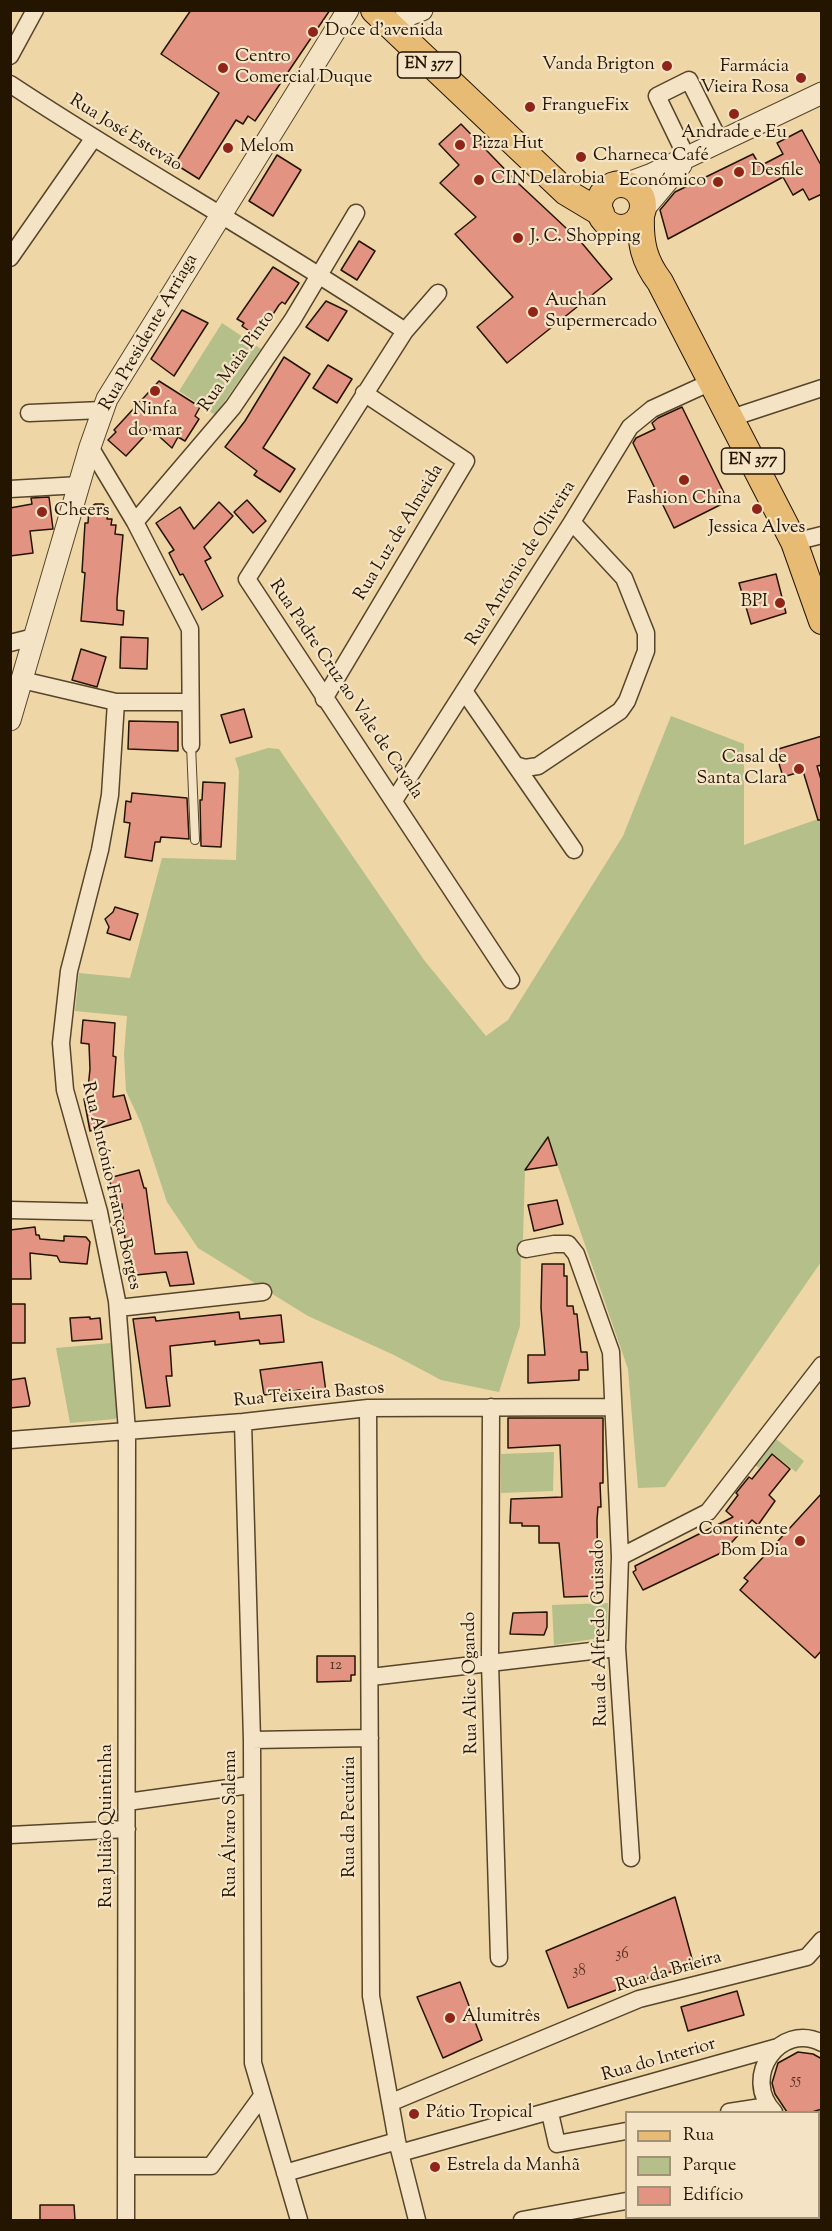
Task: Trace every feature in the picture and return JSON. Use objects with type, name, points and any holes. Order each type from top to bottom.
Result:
[{"type":"main road","name":"EN 377","points":[[374,10],[566,192],[606,219],[652,288],[671,308]]},
{"type":"main road","name":"EN 377","points":[[539,164],[570,179],[618,186],[641,196],[640,234],[646,263],[660,282],[671,308],[731,417],[794,542],[822,621]]},
{"type":"main road","points":[[618,186],[601,198],[606,219],[625,227],[642,213]]},
{"type":"street","points":[[10,56],[35,10]]},
{"type":"street","name":"Rua Presidente Arriaga","points":[[10,720],[90,447],[107,399],[348,10]]},
{"type":"street","points":[[393,29],[409,15],[422,10]]},
{"type":"street","points":[[687,158],[657,96],[689,80],[720,142]]},
{"type":"street","name":"Rua José Estevão","points":[[10,84],[93,139],[220,214]]},
{"type":"street","points":[[618,186],[687,158],[822,93]]},
{"type":"street","points":[[10,258],[93,139]]},
{"type":"street","points":[[642,213],[687,158]]},
{"type":"street","name":"Rua Maia Pinto","points":[[135,522],[233,407],[293,319],[356,213]]},
{"type":"street","points":[[220,214],[319,273],[405,331]]},
{"type":"street","name":"Rua Padre Cruz ao Vale de Cavala","points":[[438,293],[405,331],[247,579],[324,699],[395,800],[511,980]]},
{"type":"street","name":"Rua António de Oliveira","points":[[395,800],[630,427],[652,409],[711,382]]},
{"type":"street","points":[[731,417],[822,388]]},
{"type":"street","name":"Rua Luz de Almeida","points":[[324,699],[466,461],[364,393]]},
{"type":"street","points":[[29,413],[103,410]]},
{"type":"street","points":[[90,447],[135,522],[190,628],[188,702],[190,746]]},
{"type":"street","points":[[10,489],[80,485]]},
{"type":"street","points":[[516,765],[538,766],[620,711],[627,701],[647,648],[646,633],[625,580],[572,522]]},
{"type":"street","points":[[794,542],[822,535]]},
{"type":"street","points":[[10,643],[34,637]]},
{"type":"street","points":[[22,680],[116,702],[188,702]]},
{"type":"street","points":[[464,691],[574,849]]},
{"type":"street","name":"Rua António França Borges","points":[[116,702],[110,795],[100,850],[69,971],[61,1042],[65,1090],[99,1212],[118,1308],[127,1431]]},
{"type":"street","points":[[10,1210],[99,1212]]},
{"type":"street","name":"Rua de Alfredo Guisado","points":[[526,1249],[568,1244],[576,1254],[611,1352],[620,1557],[617,1648],[631,1858]]},
{"type":"street","points":[[118,1308],[263,1292]]},
{"type":"street","points":[[620,1557],[708,1512],[822,1365]]},
{"type":"street","name":"Rua Alice Ogando","points":[[491,1407],[490,1663],[499,1958]]},
{"type":"street","name":"Rua Teixeira Bastos","points":[[10,1440],[243,1422],[368,1408],[612,1407]]},
{"type":"street","name":"Rua da Pecuária","points":[[368,1408],[371,1996],[399,2147],[417,2220]]},
{"type":"street","name":"Rua Álvaro Salema","points":[[243,1422],[252,1740],[250,1785],[253,2063],[299,2220]]},
{"type":"street","name":"Rua Julião Quintinha","points":[[126,2220],[128,2166],[127,1431]]},
{"type":"street","points":[[371,1677],[617,1648]]},
{"type":"street","points":[[252,1740],[370,1738]]},
{"type":"street","points":[[127,1803],[250,1785]]},
{"type":"street","points":[[10,1835],[127,1829]]},
{"type":"street","name":"Rua da Brieira","points":[[392,2102],[639,1999],[807,1957],[822,1940]]},
{"type":"street","name":"Rua do Interior","points":[[285,2173],[550,2113],[778,2047],[790,2041],[804,2039],[822,2043]]},
{"type":"street","points":[[743,2111],[771,2109],[760,2081],[769,2056],[778,2047]]},
{"type":"street","points":[[128,2166],[211,2166],[262,2096]]},
{"type":"street","points":[[550,2113],[557,2144],[625,2131]]},
{"type":"street","points":[[522,2220],[625,2201]]},
{"type":"lane","points":[[190,746],[195,840]]},
{"type":"green space","points":[[222,323],[261,349],[215,415],[179,391]]},
{"type":"green space","points":[[671,716],[744,744],[744,845],[821,818],[821,1262],[665,1487],[638,1488],[628,1369],[548,1138],[525,1170],[520,1326],[499,1392],[441,1380],[394,1355],[308,1316],[198,1248],[167,1202],[141,1123],[126,1091],[124,1054],[127,1016],[75,1011],[79,973],[130,978],[162,858],[236,860],[239,771],[235,758],[268,748],[279,749],[424,960],[486,1036],[508,1020],[623,836]]},
{"type":"green space","points":[[111,1343],[122,1411],[115,1419],[70,1423],[56,1348]]},
{"type":"green space","points":[[776,1439],[804,1461],[796,1472],[772,1453],[759,1468],[755,1465]]},
{"type":"green space","points":[[554,1452],[553,1491],[501,1493],[501,1454]]},
{"type":"green space","points":[[608,1603],[606,1637],[554,1645],[552,1605]]},
{"type":"building","points":[[191,10],[330,10],[255,121],[248,116],[243,124],[236,120],[199,179],[175,164],[219,93],[161,54]]},
{"type":"building","points":[[461,124],[519,184],[581,242],[612,279],[507,363],[477,327],[513,297],[455,234],[476,217],[440,183],[459,165],[439,144]]},
{"type":"building","points":[[802,130],[822,167],[822,194],[809,200],[803,189],[793,195],[783,177],[668,239],[660,210],[675,192],[753,154],[760,166],[783,154],[777,143]]},
{"type":"building","points":[[277,155],[301,170],[273,216],[249,201]]},
{"type":"building","points":[[359,241],[375,251],[357,280],[341,270]]},
{"type":"building","points":[[273,267],[299,283],[285,304],[282,302],[279,305],[258,337],[242,326],[244,323],[237,319]]},
{"type":"building","points":[[326,301],[347,311],[328,341],[306,327]]},
{"type":"building","points":[[182,310],[208,323],[174,376],[151,359]]},
{"type":"building","points":[[284,357],[310,374],[263,448],[295,469],[280,492],[254,475],[257,471],[225,447],[245,421]]},
{"type":"building","points":[[328,365],[352,379],[337,403],[313,388]]},
{"type":"building","points":[[159,381],[200,407],[195,416],[199,419],[185,441],[178,437],[172,448],[151,429],[126,456],[108,440],[116,432],[114,430]]},
{"type":"building","name":"Fashion China","points":[[682,407],[728,501],[674,528],[633,443],[636,438],[655,429],[652,423],[658,418]]},
{"type":"building","points":[[49,497],[53,529],[30,531],[33,553],[10,556],[10,508],[32,504],[31,498]]},
{"type":"building","points":[[247,500],[266,521],[253,533],[234,512]]},
{"type":"building","points":[[219,502],[233,516],[204,547],[211,558],[205,561],[223,596],[202,610],[169,553],[174,550],[156,523],[180,507],[194,529]]},
{"type":"building","points":[[95,504],[103,504],[108,510],[107,519],[112,519],[111,525],[116,525],[115,534],[123,535],[117,610],[124,611],[123,625],[81,621],[85,573],[82,572],[85,523],[88,523],[89,508]]},
{"type":"building","points":[[776,574],[786,613],[751,624],[739,583]]},
{"type":"building","points":[[121,637],[148,638],[147,669],[120,668]]},
{"type":"building","points":[[81,649],[106,657],[97,687],[72,680]]},
{"type":"building","points":[[244,709],[252,737],[230,743],[221,715]]},
{"type":"building","points":[[129,721],[178,722],[178,751],[128,749]]},
{"type":"building","name":"Casal de Santa Clara","points":[[822,736],[822,765],[817,766],[822,783],[822,820],[818,820],[803,771],[783,777],[775,750]]},
{"type":"building","points":[[203,782],[225,783],[221,847],[201,846],[200,800],[202,800]]},
{"type":"building","points":[[132,793],[187,798],[189,839],[161,837],[160,842],[155,842],[152,861],[125,857],[130,823],[124,822],[126,801],[131,802]]},
{"type":"building","points":[[115,907],[138,914],[130,940],[107,933],[109,927],[105,919]]},
{"type":"building","points":[[83,1020],[115,1023],[113,1056],[116,1057],[113,1097],[124,1095],[131,1119],[90,1131],[84,1099],[87,1098],[90,1069],[89,1044],[81,1043]]},
{"type":"building","points":[[548,1137],[557,1165],[525,1170]]},
{"type":"building","points":[[139,1170],[144,1188],[146,1188],[155,1254],[187,1252],[194,1284],[170,1286],[166,1272],[126,1276],[122,1204],[116,1205],[109,1178]]},
{"type":"building","points":[[557,1200],[563,1224],[534,1231],[528,1205]]},
{"type":"building","points":[[35,1227],[36,1235],[39,1235],[40,1239],[64,1241],[64,1236],[86,1237],[90,1242],[87,1264],[60,1262],[57,1256],[30,1253],[31,1279],[10,1279],[10,1230]]},
{"type":"building","points":[[542,1264],[564,1264],[564,1276],[567,1276],[567,1306],[573,1306],[574,1314],[577,1314],[581,1352],[587,1352],[588,1370],[579,1370],[579,1380],[528,1383],[528,1355],[545,1355],[541,1308]]},
{"type":"building","points":[[10,1304],[25,1304],[25,1343],[10,1343]]},
{"type":"building","points":[[239,1312],[240,1319],[281,1315],[284,1342],[260,1344],[259,1340],[215,1345],[215,1341],[170,1346],[172,1376],[166,1376],[170,1406],[146,1408],[133,1319],[155,1317],[156,1321]]},
{"type":"building","points":[[90,1317],[90,1319],[100,1318],[102,1339],[72,1341],[70,1318]]},
{"type":"building","points":[[322,1362],[326,1392],[301,1395],[300,1390],[264,1395],[260,1370]]},
{"type":"building","points":[[25,1378],[29,1406],[10,1408],[10,1380]]},
{"type":"building","points":[[508,1418],[603,1418],[603,1483],[600,1483],[601,1507],[598,1507],[597,1520],[598,1596],[564,1597],[559,1543],[539,1543],[539,1526],[510,1523],[511,1499],[562,1497],[560,1445],[508,1448]]},
{"type":"building","points":[[772,1454],[790,1469],[769,1495],[775,1501],[758,1525],[752,1520],[723,1552],[643,1590],[633,1572],[636,1570],[635,1566],[733,1517],[726,1511],[738,1495],[736,1493],[749,1477],[752,1479]]},
{"type":"building","name":"Continente Bom Dia","points":[[822,1493],[822,1650],[815,1658],[740,1590],[748,1581],[744,1578]]},
{"type":"building","points":[[547,1612],[547,1627],[544,1635],[510,1634],[513,1613]]},
{"type":"building","points":[[317,1656],[355,1656],[355,1675],[351,1675],[351,1681],[317,1682]]},
{"type":"building","points":[[675,1897],[694,1966],[651,1977],[568,2008],[546,1951]]},
{"type":"building","name":"Alumitrês","points":[[460,1982],[482,2040],[443,2058],[417,1997]]},
{"type":"building","points":[[737,1991],[744,2015],[688,2031],[681,2007]]},
{"type":"building","points":[[798,2052],[813,2054],[822,2059],[822,2109],[786,2111],[775,2094],[772,2083],[778,2063]]},
{"type":"building","points":[[40,2205],[74,2205],[75,2220],[40,2220]]},
{"type":"place","name":"Doce d'avenida","points":[[313,32]]},
{"type":"place","name":"Vanda Brigton","points":[[667,66]]},
{"type":"place","name":"Centro Comercial Duque","points":[[223,68]]},
{"type":"place","name":"Farmácia Vieira Rosa","points":[[801,78]]},
{"type":"place","name":"FrangueFix","points":[[530,107]]},
{"type":"place","name":"Andrade e Eu","points":[[734,114]]},
{"type":"place","name":"Pizza Hut","points":[[460,145]]},
{"type":"place","name":"Melom","points":[[228,148]]},
{"type":"place","name":"Charneca Café","points":[[581,157]]},
{"type":"place","name":"Desfile","points":[[739,172]]},
{"type":"place","name":"CIN Delarobia","points":[[479,180]]},
{"type":"place","name":"Económico","points":[[718,182]]},
{"type":"place","name":"J. C. Shopping","points":[[518,238]]},
{"type":"place","name":"Auchan Supermercado","points":[[533,312]]},
{"type":"place","name":"Ninfa do mar","points":[[155,391]]},
{"type":"place","name":"Fashion China","points":[[684,480]]},
{"type":"place","name":"Jessica Alves","points":[[757,509]]},
{"type":"place","name":"Cheers","points":[[42,512]]},
{"type":"place","name":"BPI","points":[[780,603]]},
{"type":"place","name":"Casal de Santa Clara","points":[[799,769]]},
{"type":"place","name":"Continente Bom Dia","points":[[800,1541]]},
{"type":"place","name":"Alumitrês","points":[[450,2018]]},
{"type":"place","name":"Pátio Tropical","points":[[414,2114]]},
{"type":"place","name":"Estrela da Manhã","points":[[435,2167]]}]
